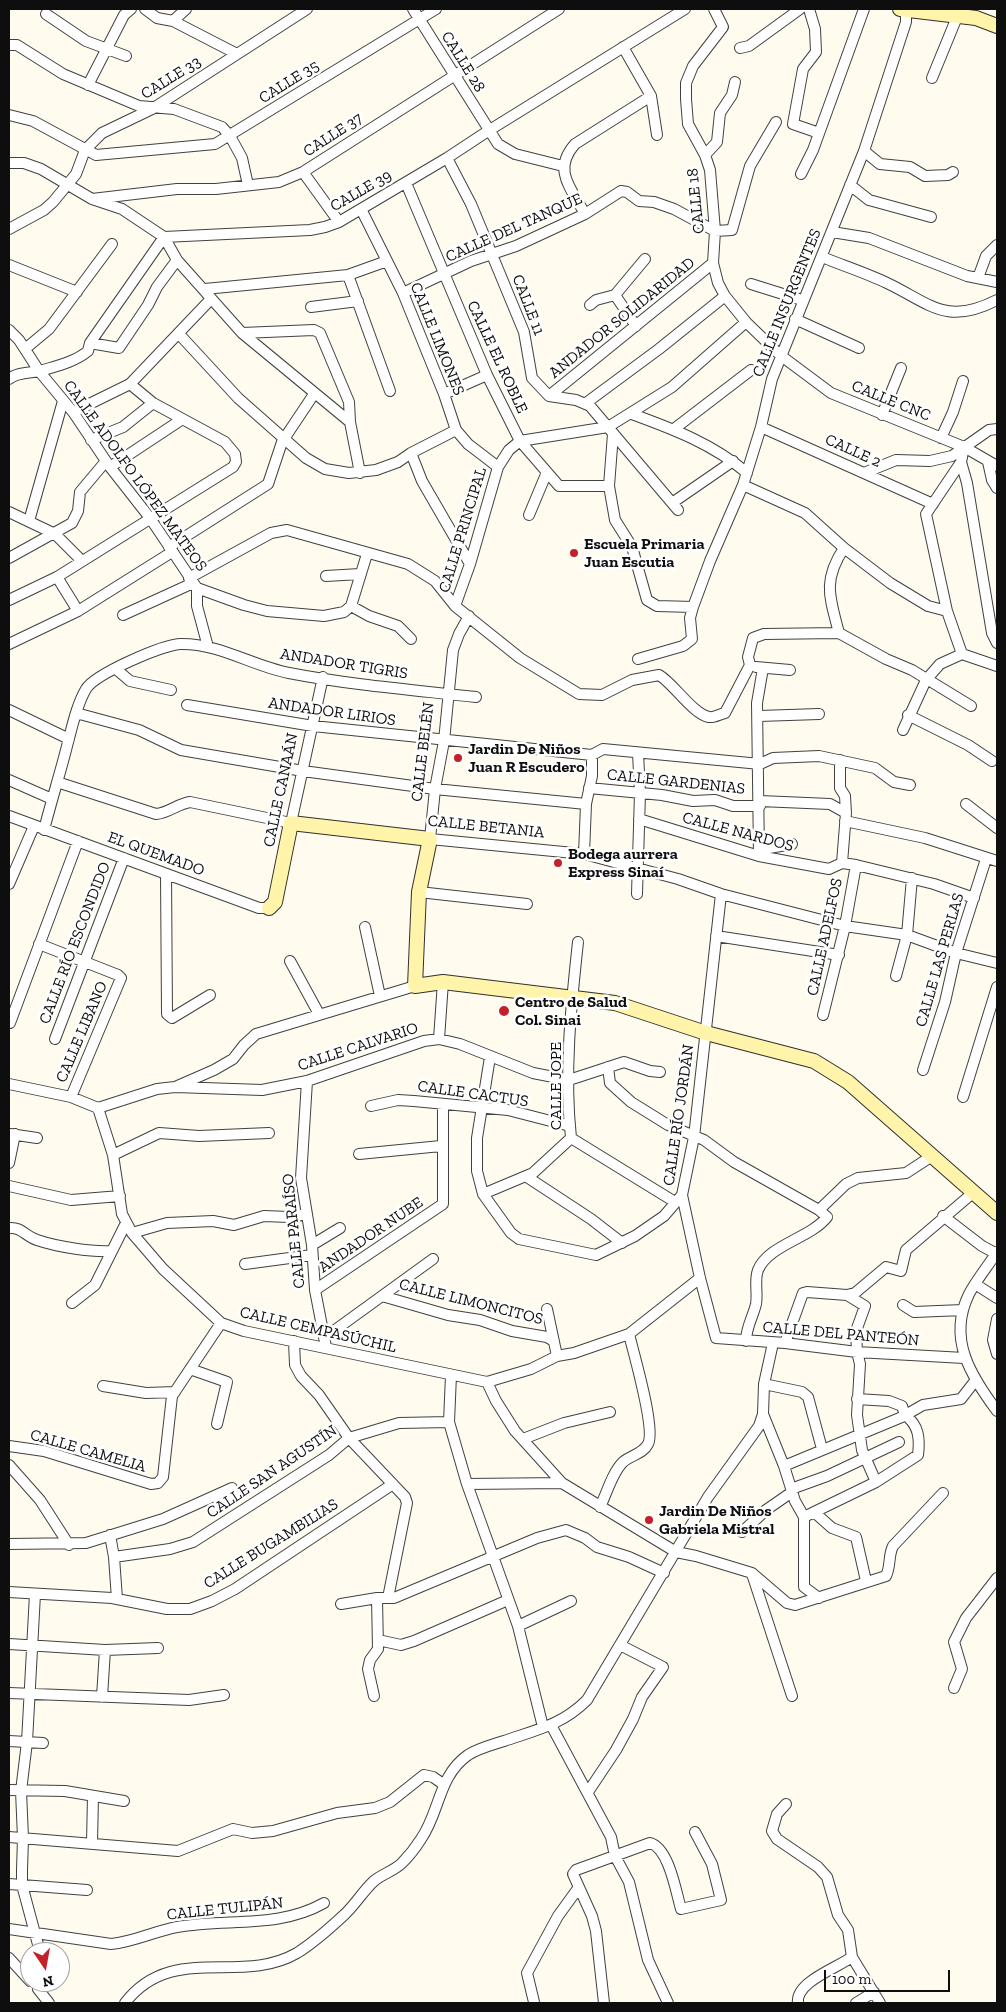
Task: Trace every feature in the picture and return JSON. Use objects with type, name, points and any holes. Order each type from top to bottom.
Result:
[{"type":"street","points":[[88,85],[124,15],[131,9]]},
{"type":"street","points":[[144,9],[158,18],[173,21],[237,54]]},
{"type":"street","points":[[173,21],[186,9]]},
{"type":"street","name":"CALLE 33","points":[[9,229],[44,210],[69,185],[76,174],[85,150],[102,132],[152,109],[307,9]]},
{"type":"street","name":"CALLE 28","points":[[413,9],[488,131],[498,144],[515,154],[563,166]]},
{"type":"street","name":"CALLE 35","points":[[9,115],[33,121],[96,155],[215,144],[436,9]]},
{"type":"street","name":"CALLE 37","points":[[92,199],[177,189],[279,182],[304,172],[559,9]]},
{"type":"street","name":"CALLE 39","points":[[164,237],[310,230],[325,228],[339,222],[447,158],[686,9]]},
{"type":"street","name":"CALLE 18","points":[[714,9],[723,27],[693,66],[686,83],[688,124],[705,156],[710,170],[716,231],[713,263],[718,284],[725,296],[746,322],[780,354]]},
{"type":"street","points":[[740,48],[749,46],[800,9]]},
{"type":"street","points":[[810,9],[815,29],[816,52],[803,69],[794,124],[819,133]]},
{"type":"street","points":[[801,174],[819,133],[864,9]]},
{"type":"street","points":[[910,9],[957,17],[976,18],[997,26]]},
{"type":"street","name":"CALLE INSURGENTES","points":[[638,659],[688,644],[692,639],[690,618],[693,607],[710,561],[743,485],[780,354],[822,257],[864,151],[910,9]]},
{"type":"street","points":[[46,14],[86,41],[126,56]]},
{"type":"street","points":[[932,78],[957,17]]},
{"type":"street","points":[[9,45],[17,45],[64,74],[139,106],[152,109],[174,109],[222,128],[230,136],[242,158],[248,185]]},
{"type":"street","points":[[623,47],[651,96],[657,136]]},
{"type":"street","points":[[705,156],[717,142],[720,113],[732,95],[736,82]]},
{"type":"street","points":[[585,214],[565,176],[563,166],[566,154],[575,144],[651,96]]},
{"type":"street","points":[[716,231],[729,231],[733,228],[750,166],[776,122]]},
{"type":"street","points":[[864,151],[880,164],[910,167],[925,176],[948,175],[952,172]]},
{"type":"street","name":"CALLE 11","points":[[447,158],[470,204],[524,332],[532,378],[549,396]]},
{"type":"street","points":[[9,162],[24,163],[42,169],[92,199],[122,209],[164,237],[178,260],[242,333],[350,422]]},
{"type":"street","points":[[304,172],[339,222]]},
{"type":"street","name":"CALLE EL ROBLE","points":[[406,183],[487,374],[520,441],[559,486],[609,486]]},
{"type":"street","points":[[850,185],[869,200],[930,217]]},
{"type":"street","name":"CALLE DEL TANQUE","points":[[403,293],[585,214],[621,191],[627,192],[639,201],[654,202],[674,209],[716,231]]},
{"type":"street","name":"CALLE LIMONES","points":[[361,209],[403,293],[444,394],[456,430],[468,444],[498,467]]},
{"type":"street","points":[[832,232],[869,238],[978,278],[997,282]]},
{"type":"street","points":[[9,379],[16,375],[39,371],[82,356],[88,351],[90,343],[164,237]]},
{"type":"street","points":[[25,349],[49,329],[112,244]]},
{"type":"street","points":[[978,278],[986,256],[997,245]]},
{"type":"street","points":[[822,257],[886,283],[931,307],[948,312],[967,311],[997,300]]},
{"type":"street","points":[[590,305],[596,300],[615,295],[645,259]]},
{"type":"street","points":[[90,343],[118,349],[178,260]]},
{"type":"street","points":[[205,289],[348,275],[387,261]]},
{"type":"street","name":"ANDADOR SOLIDARIDAD","points":[[549,396],[713,263]]},
{"type":"street","points":[[9,265],[77,292]]},
{"type":"street","points":[[348,275],[390,391]]},
{"type":"street","points":[[751,284],[802,300]]},
{"type":"street","points":[[615,295],[636,326]]},
{"type":"street","points":[[586,403],[659,349],[725,296]]},
{"type":"street","points":[[73,412],[130,384],[211,299]]},
{"type":"street","points":[[311,306],[358,302]]},
{"type":"street","points":[[796,319],[859,348]]},
{"type":"street","points":[[520,441],[611,431],[632,414],[672,387],[746,322]]},
{"type":"street","name":"CALLE ADOLFO LÓPEZ MATEOS","points":[[9,330],[19,340],[39,371],[73,412],[108,464],[150,518],[193,583],[244,605],[267,610],[324,616],[344,612],[351,606]]},
{"type":"street","points":[[242,333],[314,330],[320,332],[349,402],[350,422],[360,473]]},
{"type":"street","points":[[179,334],[238,398],[317,466],[360,473],[376,470],[398,462],[411,453],[456,430]]},
{"type":"street","name":"CALLE CNC","points":[[780,354],[831,393],[964,447],[993,464]]},
{"type":"street","points":[[882,415],[901,368]]},
{"type":"street","points":[[674,430],[751,370]]},
{"type":"street","points":[[444,394],[487,374]]},
{"type":"street","points":[[941,438],[953,412],[963,381]]},
{"type":"street","points":[[9,600],[57,577],[233,467],[236,462],[235,454],[225,442],[181,420],[153,403],[130,384]]},
{"type":"street","points":[[9,644],[78,611],[268,484],[284,438],[314,394]]},
{"type":"street","points":[[549,396],[586,403],[675,507],[733,461]]},
{"type":"street","points":[[29,521],[63,401]]},
{"type":"street","points":[[91,440],[123,427],[153,403]]},
{"type":"street","points":[[632,414],[674,430],[720,452],[747,473]]},
{"type":"street","points":[[9,558],[72,523],[78,512],[80,492],[108,464],[181,420]]},
{"type":"street","name":"CALLE 2","points":[[760,427],[933,504]]},
{"type":"street","points":[[864,473],[896,460],[930,461],[952,456],[989,430],[997,429]]},
{"type":"street","points":[[611,431],[609,486],[616,520],[632,548],[647,600],[657,606],[693,607]]},
{"type":"street","name":"CALLE PRINCIPAL","points":[[455,606],[470,564],[498,467],[509,450],[520,441]]},
{"type":"street","points":[[962,654],[947,611],[927,526],[926,514],[960,462],[964,447]]},
{"type":"street","points":[[411,453],[422,481],[470,564]]},
{"type":"street","points":[[960,462],[967,483],[992,633],[997,643]]},
{"type":"street","points":[[993,464],[992,480],[997,488]]},
{"type":"street","points":[[529,514],[547,472]]},
{"type":"street","points":[[743,485],[805,513],[844,548],[890,583],[928,606],[947,611]]},
{"type":"street","points":[[9,512],[55,534],[82,561]]},
{"type":"street","points":[[123,615],[193,583],[280,530],[408,564],[423,572],[434,581],[455,606],[520,658],[579,694],[602,695],[632,680],[659,675],[667,680],[700,712],[709,717],[725,713],[750,665],[748,657],[753,638],[764,634],[839,633],[912,670],[971,706]]},
{"type":"street","points":[[839,633],[828,593],[834,564],[844,548]]},
{"type":"street","points":[[367,554],[351,606],[369,616],[398,626],[411,639]]},
{"type":"street","points":[[326,576],[360,574]]},
{"type":"street","points":[[57,577],[78,611]]},
{"type":"street","points":[[193,583],[208,647]]},
{"type":"street","name":"CALLE BELÉN","points":[[415,986],[419,892],[430,839],[435,789],[444,741],[453,650],[458,634],[469,616]]},
{"type":"street","name":"ANDADOR TIGRIS","points":[[44,830],[76,713],[87,688],[98,678],[159,648],[179,644],[208,647],[288,673],[324,677],[376,688],[476,698]]},
{"type":"street","points":[[903,730],[908,715],[926,680],[940,664],[962,654],[997,666]]},
{"type":"street","points":[[750,665],[790,670]]},
{"type":"street","points":[[760,856],[760,764],[757,703],[763,668]]},
{"type":"street","points":[[116,669],[130,681],[170,690]]},
{"type":"street","name":"CALLE CANAÁN","points":[[269,908],[275,902],[324,677]]},
{"type":"street","name":"ANDADOR LIRIOS","points":[[188,705],[313,726],[444,741],[594,753],[603,750],[760,764]]},
{"type":"street","points":[[9,710],[69,739]]},
{"type":"street","points":[[76,713],[139,730],[181,750],[303,771],[435,789],[586,804]]},
{"type":"street","points":[[759,716],[819,714]]},
{"type":"street","points":[[908,715],[968,745],[992,760]]},
{"type":"street","points":[[584,854],[586,804],[594,753]]},
{"type":"street","points":[[637,894],[636,868],[640,793],[638,753]]},
{"type":"street","points":[[760,764],[773,758],[819,756],[875,768],[894,782],[910,785]]},
{"type":"street","points":[[840,760],[840,788],[845,796],[842,863]]},
{"type":"street","points":[[9,780],[52,799]]},
{"type":"street","name":"CALLE BETANIA","points":[[57,782],[156,814],[167,813],[180,804],[190,802],[291,823],[584,854],[721,894],[845,926],[907,935],[956,953],[997,963]]},
{"type":"street","name":"CALLE GARDENIAS","points":[[589,788],[692,801],[715,800],[733,806],[760,803],[830,804],[845,817],[925,838],[997,861]]},
{"type":"street","points":[[966,804],[997,828]]},
{"type":"street","name":"EL QUEMADO","points":[[9,816],[259,908],[269,908]]},
{"type":"street","name":"CALLE NARDOS","points":[[639,819],[760,856],[829,869],[842,863],[856,865],[912,878],[974,898]]},
{"type":"street","points":[[10,878],[34,826]]},
{"type":"street","points":[[10,1024],[78,842]]},
{"type":"street","points":[[760,856],[769,848],[792,844]]},
{"type":"street","name":"CALLE RÍO ESCONDIDO","points":[[55,1039],[124,858]]},
{"type":"street","name":"CALLE LAS PERLAS","points":[[922,1070],[945,1002],[956,953],[986,859]]},
{"type":"street","name":"CALLE ADELFOS","points":[[823,1015],[839,956],[856,865]]},
{"type":"street","points":[[166,874],[166,1014],[172,1018],[210,995]]},
{"type":"street","points":[[896,976],[907,935],[912,878]]},
{"type":"street","points":[[419,892],[527,904]]},
{"type":"street","name":"CALLE RÍO JORDÁN","points":[[716,1338],[679,1198],[694,1138],[721,894]]},
{"type":"street","points":[[365,926],[380,996]]},
{"type":"street","points":[[716,936],[839,956]]},
{"type":"street","name":"CALLE JOPE","points":[[578,942],[572,999],[569,1080],[571,1138],[679,1198]]},
{"type":"street","name":"CALLE LIBANO","points":[[39,944],[118,975],[120,982],[72,1097]]},
{"type":"street","points":[[290,961],[319,1014]]},
{"type":"street","points":[[439,1039],[442,982]]},
{"type":"street","points":[[9,1084],[72,1097],[98,1108],[157,1089],[175,1087],[233,1059],[256,1034],[415,986],[442,982],[615,1004],[706,1033],[814,1061],[848,1082],[997,1213]]},
{"type":"street","points":[[964,1097],[997,987]]},
{"type":"street","name":"CALLE CALVARIO","points":[[175,1087],[262,1090],[307,1081],[424,1041],[439,1039],[460,1044],[533,1073],[569,1080],[624,1062],[650,1071],[660,1072]]},
{"type":"street","points":[[490,1057],[477,1138],[477,1171],[483,1194],[511,1233],[519,1239],[596,1255],[622,1243],[664,1216],[679,1198]]},
{"type":"street","points":[[608,1067],[610,1083],[631,1102],[668,1126],[694,1138],[704,1140],[734,1162],[819,1210],[827,1217],[820,1227],[786,1244],[762,1262],[757,1271],[756,1305],[746,1331],[746,1341]]},
{"type":"street","name":"CALLE PARAÍSO","points":[[307,1081],[301,1178],[312,1250],[315,1290],[325,1343]]},
{"type":"street","name":"CALLE CACTUS","points":[[371,1106],[398,1100],[508,1110],[570,1126]]},
{"type":"street","points":[[359,1154],[442,1146],[443,1104]]},
{"type":"street","name":"CALLE CEMPASÚCHIL","points":[[98,1108],[113,1154],[126,1223],[132,1233],[163,1269],[221,1323],[244,1331],[294,1342],[325,1343],[451,1375],[487,1382],[531,1369],[557,1356],[574,1353],[629,1334],[700,1278]]},
{"type":"street","points":[[113,1154],[159,1133],[199,1136],[269,1133]]},
{"type":"street","points":[[9,1163],[12,1134],[38,1138]]},
{"type":"street","points":[[483,1194],[526,1177],[571,1138]]},
{"type":"street","name":"ANDADOR NUBE","points":[[315,1290],[443,1204],[442,1146]]},
{"type":"street","points":[[819,1210],[846,1184],[867,1175],[906,1173],[932,1156]]},
{"type":"street","points":[[526,1177],[591,1219],[622,1243]]},
{"type":"street","points":[[9,1186],[71,1200],[120,1196]]},
{"type":"street","points":[[785,1343],[803,1293],[848,1295],[855,1292],[886,1268],[901,1271],[906,1250],[943,1216],[974,1192]]},
{"type":"street","points":[[132,1233],[167,1223],[213,1221],[234,1224],[264,1216],[289,1217],[307,1214]]},
{"type":"street","points":[[943,1216],[982,1246],[997,1253],[975,1284],[963,1310],[964,1358],[975,1381],[997,1411]]},
{"type":"street","points":[[72,1303],[95,1285],[105,1270],[126,1223]]},
{"type":"street","points":[[9,1228],[21,1229],[36,1240],[71,1248],[112,1251]]},
{"type":"street","points":[[312,1250],[340,1228]]},
{"type":"street","name":"ANDADOR NUBE","points":[[245,1264],[312,1250]]},
{"type":"street","points":[[325,1343],[382,1296],[433,1259]]},
{"type":"street","points":[[975,1284],[997,1298]]},
{"type":"street","points":[[848,1295],[865,1306],[856,1331],[857,1352],[860,1364],[859,1434],[864,1459],[876,1482]]},
{"type":"street","name":"CALLE LIMONCITOS","points":[[382,1296],[448,1315],[480,1320],[512,1331],[547,1337],[552,1340]]},
{"type":"street","points":[[903,1305],[914,1312],[963,1310]]},
{"type":"street","points":[[547,1309],[552,1340],[557,1356]]},
{"type":"street","points":[[997,1319],[993,1340],[997,1354]]},
{"type":"street","points":[[103,1386],[146,1393],[175,1392],[221,1323]]},
{"type":"street","points":[[600,1507],[622,1464],[642,1452],[651,1437],[644,1395],[629,1334]]},
{"type":"street","name":"CALLE DEL PANTEÓN","points":[[716,1338],[785,1343],[857,1352],[964,1358]]},
{"type":"street","points":[[294,1342],[295,1365],[298,1370],[349,1438],[405,1497],[407,1503],[388,1598]]},
{"type":"street","points":[[125,2003],[143,1985],[160,1974],[198,1966],[252,1966],[277,1961],[296,1954],[344,1915],[375,1880],[403,1863],[430,1824],[443,1784],[454,1768],[469,1755],[483,1748],[547,1726],[573,1714],[587,1700],[708,1497],[759,1426],[763,1414],[764,1384],[773,1343]]},
{"type":"street","points":[[190,1369],[227,1382],[217,1424]]},
{"type":"street","points":[[451,1375],[449,1422],[467,1484],[518,1626],[547,1726],[588,1792],[611,1837],[616,1856],[628,1882],[648,1960],[668,2003]]},
{"type":"street","points":[[784,1466],[905,1415],[923,1405],[961,1399],[968,1393],[975,1381]]},
{"type":"street","points":[[487,1382],[504,1414],[523,1439],[562,1483],[676,1552],[752,1573],[786,1603],[795,1605],[886,1576],[890,1568],[889,1554],[893,1546],[943,1493]]},
{"type":"street","points":[[764,1384],[802,1392],[808,1397],[822,1449]]},
{"type":"street","name":"CALLE CAMELIA","points":[[9,1446],[44,1451],[151,1484],[158,1483],[163,1477],[172,1396],[175,1392]]},
{"type":"street","points":[[804,1518],[876,1482],[918,1455],[919,1436],[915,1425],[905,1415],[902,1406],[858,1399]]},
{"type":"street","points":[[523,1439],[564,1423],[610,1412]]},
{"type":"street","points":[[763,1414],[804,1518],[804,1588],[818,1598]]},
{"type":"street","name":"CALLE SAN AGUSTÍN","points":[[114,1557],[170,1549],[193,1542],[329,1455],[349,1438],[399,1423],[449,1422]]},
{"type":"street","points":[[742,1532],[792,1490],[827,1476],[899,1442]]},
{"type":"street","points":[[9,1465],[40,1500],[69,1545]]},
{"type":"street","points":[[467,1484],[562,1483]]},
{"type":"street","name":"CALLE BUGAMBILIAS","points":[[9,1592],[117,1599],[167,1608],[190,1608],[212,1601],[235,1589],[393,1484]]},
{"type":"street","points":[[9,1544],[69,1545],[86,1543],[162,1519],[232,1488]]},
{"type":"street","points":[[814,1512],[832,1528],[856,1537],[866,1582]]},
{"type":"street","points":[[341,1604],[376,1598],[394,1598],[537,1538],[566,1530],[585,1538],[597,1547],[630,1558],[664,1573]]},
{"type":"street","points":[[110,1535],[114,1557],[117,1599]]},
{"type":"street","points":[[752,1573],[792,1696]]},
{"type":"street","points":[[954,1688],[962,1669],[954,1642],[966,1618],[997,1578]]},
{"type":"street","points":[[35,1594],[28,1695],[27,1742],[21,1790],[22,1885],[38,1942]]},
{"type":"street","points":[[374,1696],[368,1669],[370,1660],[378,1649],[376,1598]]},
{"type":"street","points":[[378,1640],[401,1645],[414,1641],[508,1600]]},
{"type":"street","points":[[518,1626],[571,1601]]},
{"type":"street","points":[[9,1644],[105,1650],[158,1648]]},
{"type":"street","points":[[588,1792],[616,1750],[642,1698],[663,1667],[620,1645]]},
{"type":"street","points":[[102,1697],[105,1650]]},
{"type":"street","points":[[9,1693],[189,1700],[224,1695]]},
{"type":"street","points":[[9,1741],[43,1743]]},
{"type":"street","points":[[9,1837],[92,1843],[162,1852],[178,1851],[233,1829],[252,1833],[273,1832],[337,1813],[375,1808],[390,1802],[424,1775],[433,1777],[443,1784]]},
{"type":"street","points":[[9,1790],[65,1791],[124,1800]]},
{"type":"street","points":[[92,1843],[93,1796]]},
{"type":"street","points":[[786,1804],[777,1814],[772,1831],[777,1839],[818,1867],[827,1877],[838,1915],[848,1930],[852,1957],[880,2003]]},
{"type":"street","points":[[604,2003],[596,1931],[592,1916],[573,1874],[576,1870],[650,1842],[655,1844],[671,1871],[681,1909],[721,1900],[712,1864],[695,1832]]},
{"type":"street","points":[[9,1884],[87,1890]]},
{"type":"street","points":[[534,2002],[527,1973],[558,1916],[579,1887]]},
{"type":"street","name":"CALLE TULIPÁN","points":[[9,1929],[35,1931],[117,1944],[176,1927],[233,1921],[272,1921],[309,1911],[324,1903]]},
{"type":"street","points":[[798,2003],[800,1990],[811,1981],[852,1957]]},
{"type":"street","points":[[9,1958],[20,1969]]},
{"type":"street","points":[[41,1992],[49,2003]]},
{"type":"street","points":[[856,2003],[874,1992]]},
{"type":"place","name":"Escuela Primaria Juan Escutia","points":[[574,553]]},
{"type":"place","name":"Jardin De Niños Juan R Escudero","points":[[458,758]]},
{"type":"place","name":"Bodega aurrera Express Sinaí","points":[[558,863]]},
{"type":"place","name":"Centro de Salud Col. Sinai","points":[[504,1011]]},
{"type":"place","name":"Jardin De Niños Gabriela Mistral","points":[[649,1520]]}]
